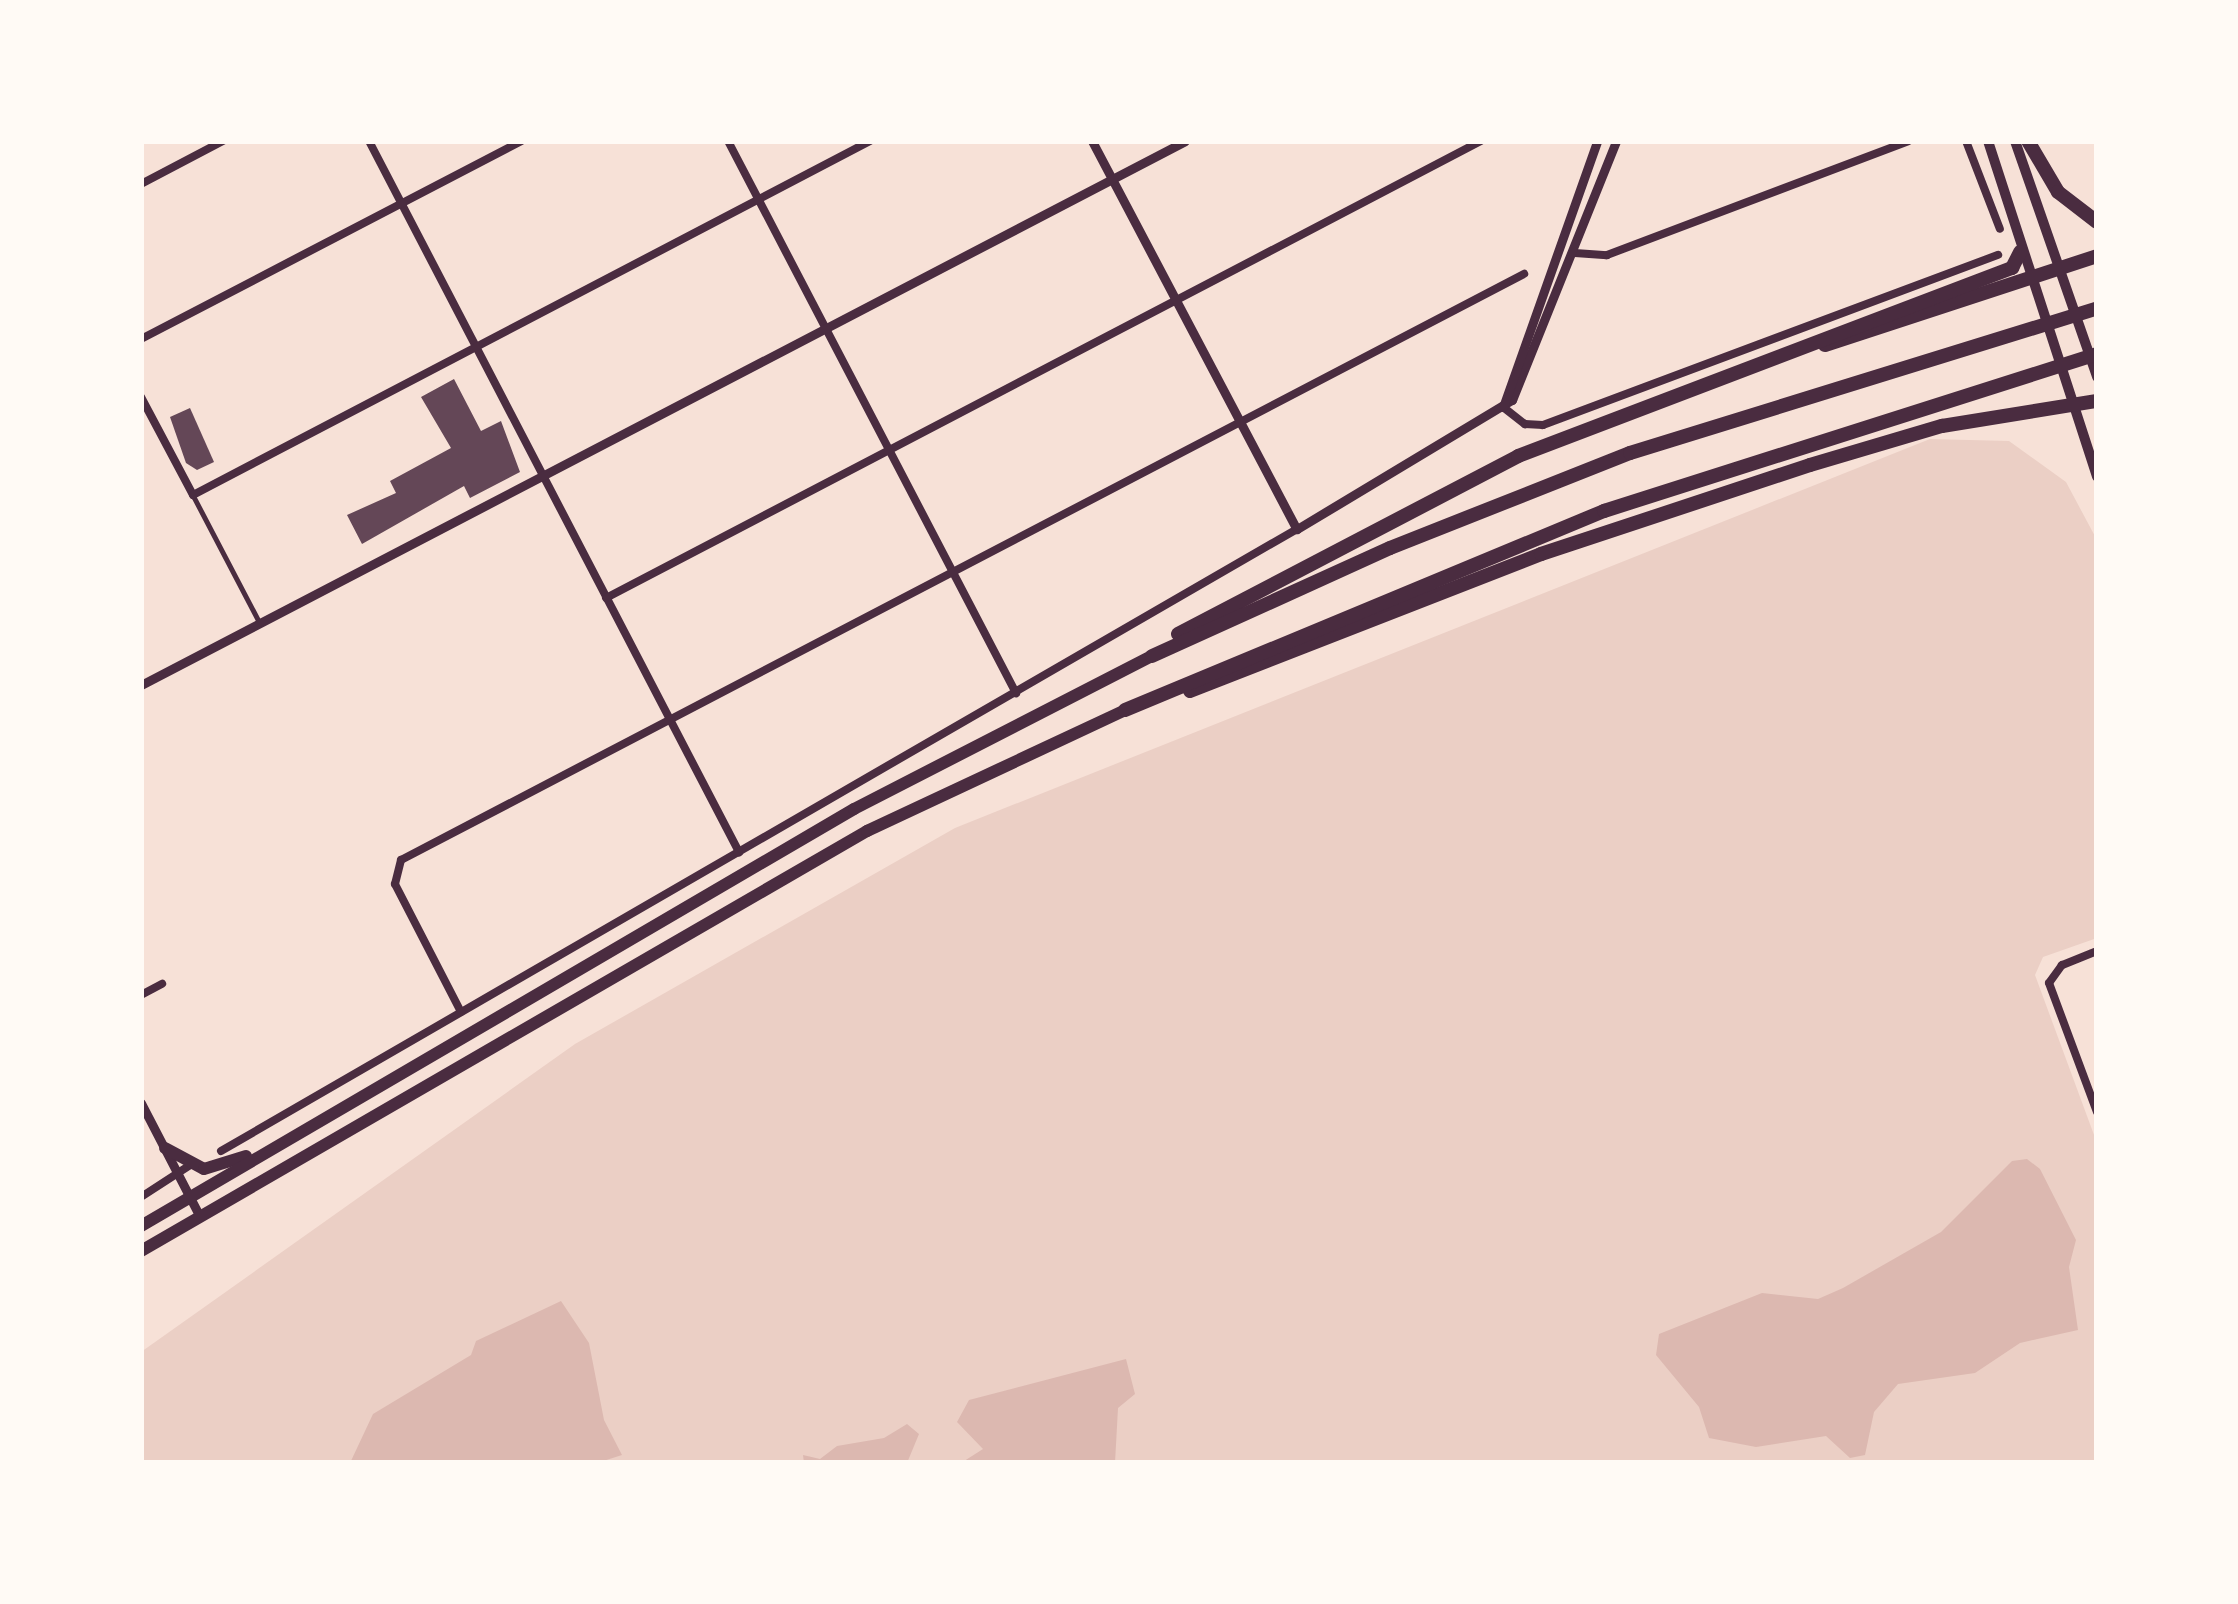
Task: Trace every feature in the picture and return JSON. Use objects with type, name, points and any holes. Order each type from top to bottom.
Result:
[{"type":"highway","points":[[2028,141],[2068,202],[2097,222]]},
{"type":"highway","points":[[1152,656],[1172,637],[1518,456],[2012,268],[2020,252]]},
{"type":"highway","points":[[1802,350],[2097,256]]},
{"type":"highway","points":[[1152,656],[1565,477],[2012,330],[2097,308]]},
{"type":"highway","points":[[1125,710],[1583,519],[2097,353]]},
{"type":"highway","points":[[1125,710],[1541,554],[1810,465],[1942,426],[2097,401]]},
{"type":"main road","points":[[1988,141],[2020,252],[2097,477]]},
{"type":"main road","points":[[2015,141],[2097,377]]},
{"type":"main road","points":[[141,1226],[854,809],[1152,656]]},
{"type":"main road","points":[[141,1251],[867,831],[1125,710]]},
{"type":"main road","points":[[165,1148],[190,1165],[226,1166],[319,1121]]},
{"type":"street","points":[[141,184],[223,141]]},
{"type":"street","points":[[369,141],[739,852]]},
{"type":"street","points":[[141,339],[522,141]]},
{"type":"street","points":[[728,141],[1016,693]]},
{"type":"street","points":[[141,397],[193,495],[870,141]]},
{"type":"street","points":[[1092,141],[1297,529]]},
{"type":"street","points":[[141,685],[1185,141]]},
{"type":"street","points":[[606,598],[1481,141]]},
{"type":"street","points":[[1503,407],[1597,141]]},
{"type":"street","points":[[221,1151],[1503,407],[1523,386],[1616,141]]},
{"type":"street","points":[[1575,253],[1607,255],[1908,141]]},
{"type":"street","points":[[1966,141],[2000,229]]},
{"type":"street","points":[[1503,407],[1525,424],[1543,425],[1998,255]]},
{"type":"street","points":[[461,1012],[395,884],[398,863],[1524,274]]},
{"type":"street","points":[[2097,951],[2050,976],[2097,1112]]},
{"type":"street","points":[[141,995],[162,984]]},
{"type":"street","points":[[141,1103],[200,1216]]},
{"type":"street","points":[[141,1197],[190,1165]]},
{"type":"lane","points":[[193,495],[260,624]]},
{"type":"shaded area","points":[[1930,439],[2009,441],[2066,482],[2097,540],[2097,938],[2043,957],[2035,975],[2097,1143],[2097,1463],[141,1463],[141,1352],[575,1044],[955,828]]},
{"type":"shaded area","points":[[2027,1159],[2040,1169],[2076,1240],[2069,1267],[2078,1330],[2020,1343],[1975,1373],[1898,1384],[1874,1412],[1865,1455],[1850,1458],[1826,1436],[1756,1447],[1709,1438],[1699,1407],[1656,1355],[1659,1334],[1762,1293],[1818,1299],[1843,1288],[1941,1232],[2012,1161]]},
{"type":"shaded area","points":[[561,1301],[589,1343],[604,1420],[622,1455],[597,1463],[350,1463],[373,1414],[471,1355],[476,1341]]},
{"type":"shaded area","points":[[1126,1359],[1135,1394],[1118,1408],[1115,1463],[961,1463],[983,1449],[957,1422],[969,1400]]},
{"type":"shaded area","points":[[907,1424],[919,1434],[907,1463],[804,1463],[803,1455],[820,1459],[837,1446],[884,1438]]},
{"type":"building","points":[[454,379],[481,431],[501,421],[520,472],[470,498],[464,486],[362,544],[347,515],[396,493],[390,481],[451,448],[421,397]]},
{"type":"building","points":[[190,408],[214,462],[197,470],[186,463],[170,417]]}]
